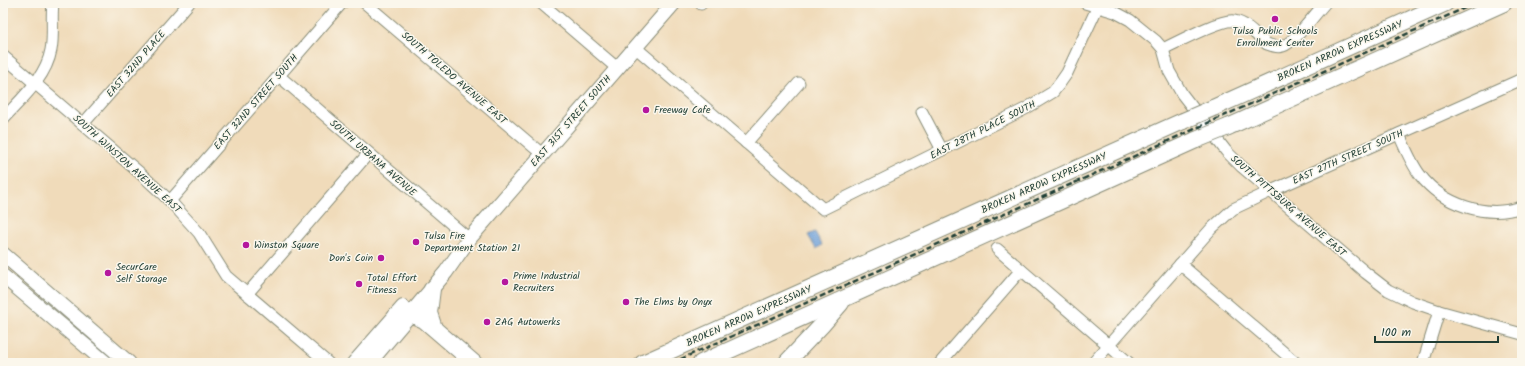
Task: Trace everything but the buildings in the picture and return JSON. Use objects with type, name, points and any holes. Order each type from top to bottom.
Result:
[{"type":"highway","name":"BROKEN ARROW EXPRESSWAY","points":[[643,363],[1446,3]]},
{"type":"highway","points":[[701,363],[1504,3]]},
{"type":"highway","points":[[432,289],[429,313],[434,328]]},
{"type":"highway","points":[[787,363],[843,300]]},
{"type":"highway","points":[[403,315],[418,316],[474,363]]},
{"type":"main road","name":"EAST 31ST STREET SOUTH","points":[[354,363],[432,289],[469,239],[674,3]]},
{"type":"main road","name":"EAST 31ST STREET SOUTH","points":[[369,363],[439,267],[469,239]]},
{"type":"main road","points":[[3,254],[129,363]]},
{"type":"main road","points":[[3,276],[100,361]]},
{"type":"street","points":[[3,119],[35,84],[44,68],[51,49],[53,3]]},
{"type":"street","name":"EAST 32ND PLACE","points":[[83,124],[189,3]]},
{"type":"street","name":"EAST 32ND STREET SOUTH","points":[[170,201],[342,3]]},
{"type":"street","name":"SOUTH TOLEDO AVENUE EAST","points":[[365,3],[542,154]]},
{"type":"street","points":[[541,3],[617,68]]},
{"type":"street","name":"SOUTH PITTSBURG AVENUE EAST","points":[[1086,3],[1098,6],[1130,20],[1148,33],[1163,50],[1170,71],[1182,94],[1226,151],[1270,191],[1381,285],[1413,302],[1439,311],[1522,334]]},
{"type":"street","points":[[1163,50],[1220,23],[1233,20],[1242,24],[1267,44],[1272,46],[1283,46],[1292,41],[1325,3]]},
{"type":"street","name":"EAST 28TH PLACE SOUTH","points":[[746,143],[823,209],[1025,109],[1053,92],[1067,73],[1098,6]]},
{"type":"street","points":[[635,47],[746,143],[799,83]]},
{"type":"street","name":"SOUTH WINSTON AVENUE EAST","points":[[3,56],[170,201],[199,233],[226,276],[328,363]]},
{"type":"street","name":"SOUTH URBANA AVENUE","points":[[279,76],[368,154],[469,239]]},
{"type":"street","name":"EAST 27TH STREET SOUTH","points":[[1093,363],[1211,229],[1233,209],[1270,191],[1522,79]]},
{"type":"street","points":[[922,112],[942,150]]},
{"type":"street","points":[[1399,134],[1412,164],[1421,177],[1442,196],[1467,207],[1484,211],[1499,211],[1522,206]]},
{"type":"street","points":[[247,294],[368,154]]},
{"type":"street","points":[[997,249],[1129,363]]},
{"type":"street","points":[[1180,264],[1296,363]]},
{"type":"street","points":[[940,363],[1021,270]]},
{"type":"street","points":[[1423,363],[1439,311]]},
{"type":"street","points":[[100,361],[112,348]]},
{"type":"water","points":[[815,232],[822,245],[816,249],[808,235]]},
{"type":"railway","points":[[672,363],[1476,3]]},
{"type":"place","name":"Tulsa Public Schools Enrollment Center","points":[[1275,19]]},
{"type":"place","name":"Freeway Cafe","points":[[646,110]]},
{"type":"place","name":"Tulsa Fire Department Station 21","points":[[416,242]]},
{"type":"place","name":"Winston Square","points":[[246,245]]},
{"type":"place","name":"Don's Coin","points":[[381,258]]},
{"type":"place","name":"SecurCare Self Storage","points":[[108,273]]},
{"type":"place","name":"Prime Industrial Recruiters","points":[[505,282]]},
{"type":"place","name":"Total Effort Fitness","points":[[359,284]]},
{"type":"place","name":"The Elms by Onyx","points":[[626,302]]},
{"type":"place","name":"ZAG Autowerks","points":[[487,322]]}]
